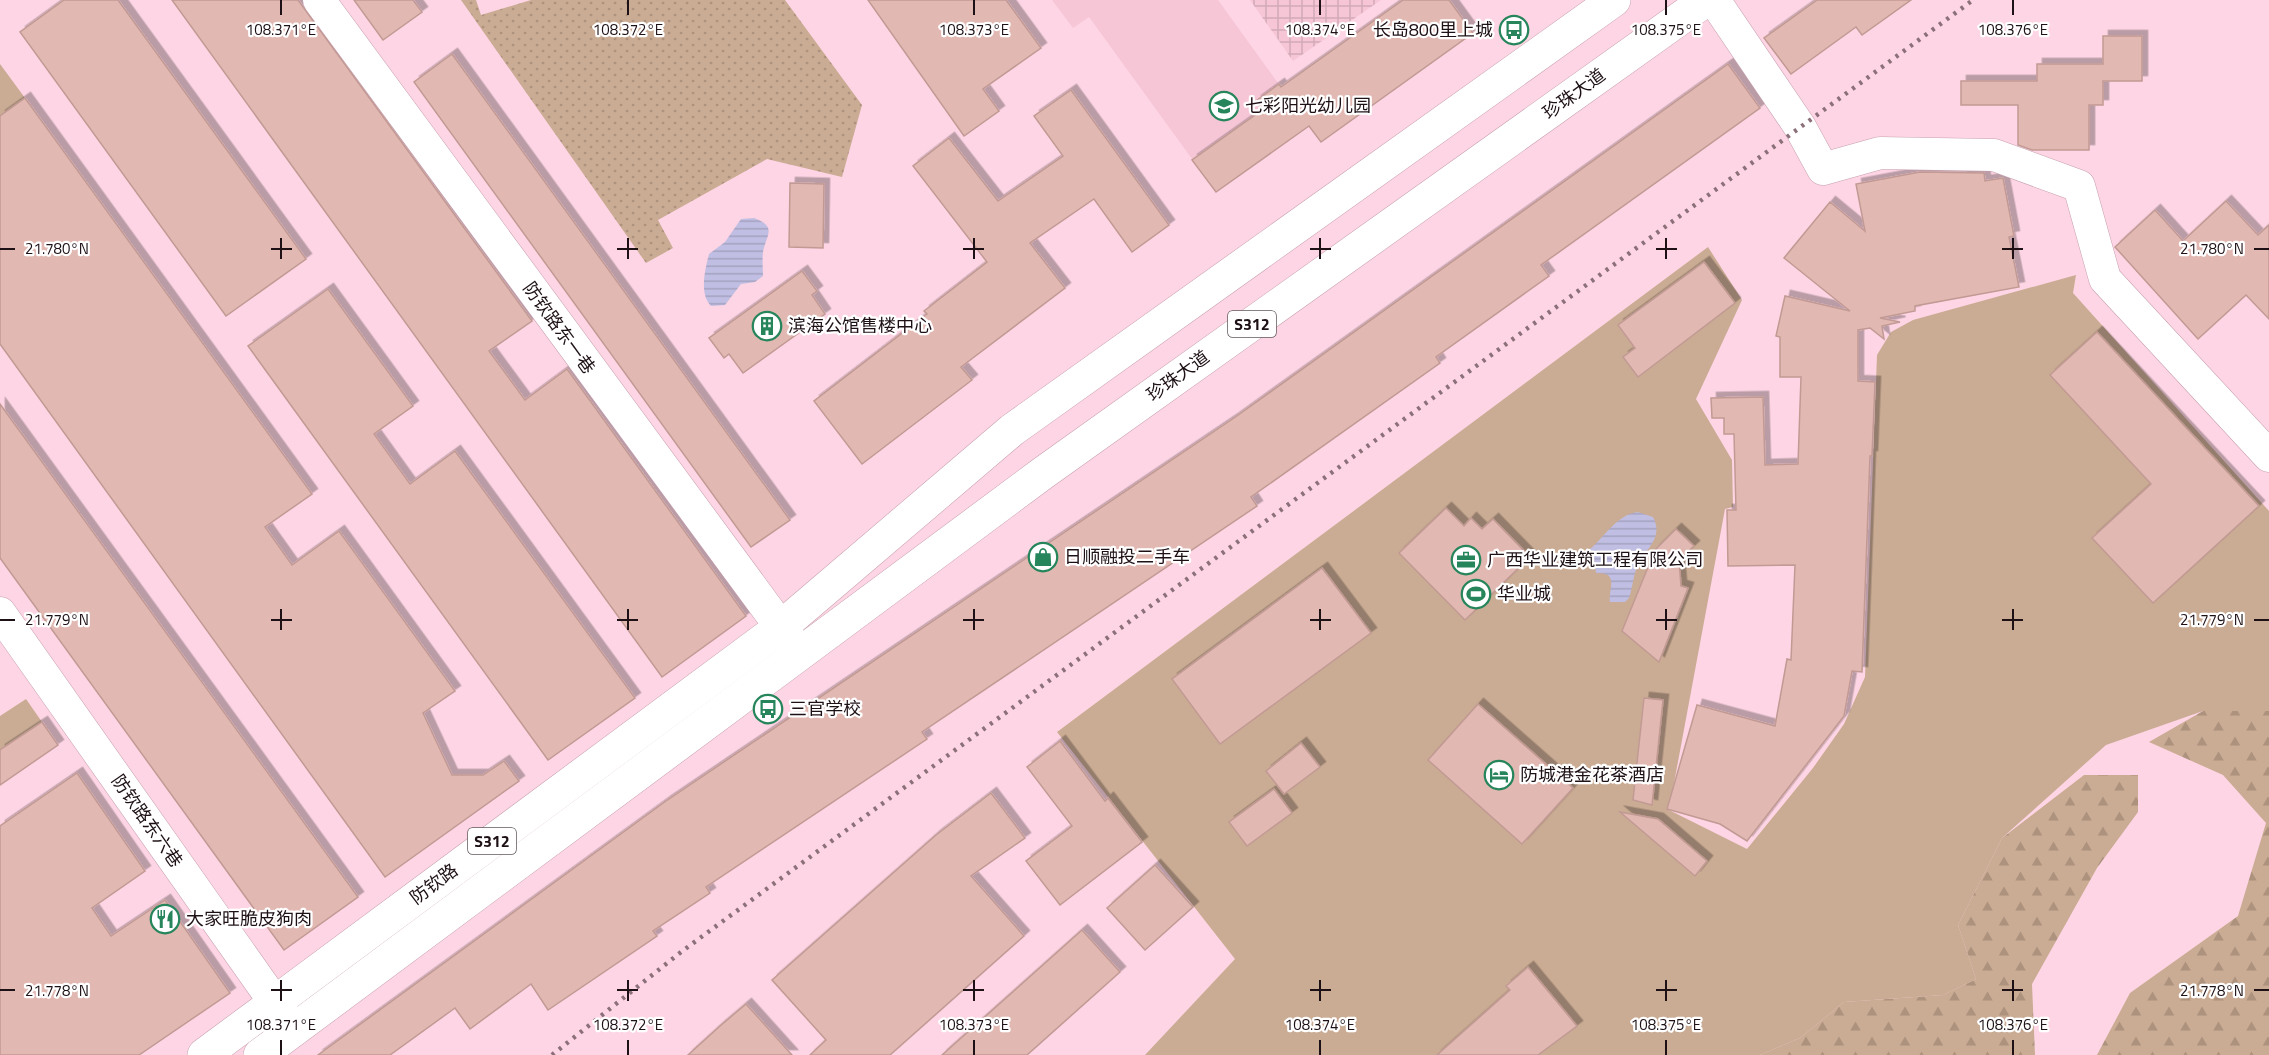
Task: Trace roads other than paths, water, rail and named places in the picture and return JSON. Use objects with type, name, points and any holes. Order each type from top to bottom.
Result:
[{"type":"main road","name":"S312","points":[[781,627],[1012,430],[1614,0]]},
{"type":"main road","name":"珍珠大道","points":[[801,654],[1053,466],[1706,0]]},
{"type":"main road","name":"防钦路","points":[[204,1055],[781,627]]},
{"type":"main road","name":"防钦路","points":[[260,1055],[801,654]]},
{"type":"street","name":"防钦路东一巷","points":[[319,0],[801,654]]},
{"type":"street","points":[[1714,0],[1800,127],[1823,169],[1880,153],[1994,155],[2079,186],[2105,279],[2269,456]]},
{"type":"street","name":"防钦路东六巷","points":[[0,613],[294,1030]]},
{"type":"water","points":[[754,218],[766,225],[769,232],[763,252],[763,276],[755,282],[741,284],[725,305],[711,306],[707,301],[704,288],[709,254],[725,242],[741,219]]},
{"type":"water","points":[[1638,512],[1653,517],[1656,524],[1655,537],[1636,569],[1629,598],[1625,602],[1610,602],[1610,578],[1603,573],[1596,573],[1594,559],[1588,551],[1623,517]]},
{"type":"railway","points":[[552,1055],[681,952],[1973,0]]},
{"type":"place","name":"长岛800里上城","points":[[1514,30]]},
{"type":"place","name":"七彩阳光幼儿园","points":[[1224,106]]},
{"type":"place","name":"滨海公馆售楼中心","points":[[767,326]]},
{"type":"place","name":"日顺融投二手车","points":[[1043,557]]},
{"type":"place","name":"广西华业建筑工程有限公司","points":[[1466,560]]},
{"type":"place","name":"华业城","points":[[1476,594]]},
{"type":"place","name":"三官学校","points":[[768,709]]},
{"type":"place","name":"防城港金花茶酒店","points":[[1499,775]]},
{"type":"place","name":"大家旺脆皮狗肉","points":[[165,919]]}]
